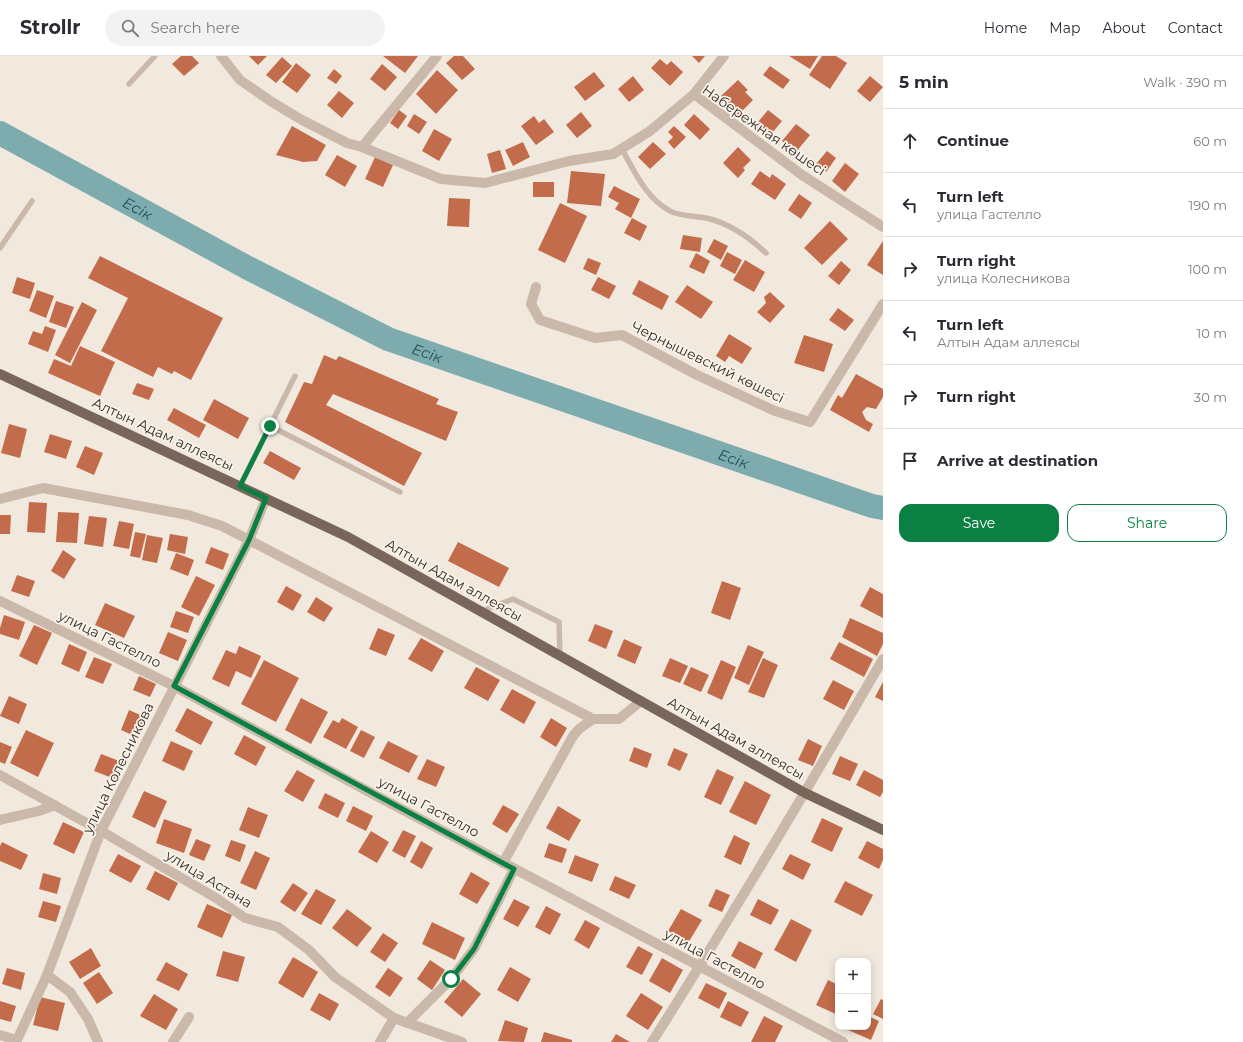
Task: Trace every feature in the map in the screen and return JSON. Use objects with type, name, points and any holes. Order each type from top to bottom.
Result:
[{"type":"main road","name":"Алтын Адам аллеясы","points":[[0,374],[348,537],[805,793],[883,830]]},
{"type":"street","name":"Набережная көшесі","points":[[221,56],[240,80],[272,102],[302,120],[347,142],[441,179],[485,183],[569,161],[613,154],[650,131],[694,94],[802,176],[883,227]]},
{"type":"street","points":[[362,147],[437,56]]},
{"type":"street","points":[[694,94],[724,56]]},
{"type":"street","name":"Чернышевский көшесі","points":[[536,287],[531,304],[540,320],[595,338],[622,334],[697,375],[775,411],[810,422],[883,304]]},
{"type":"street","points":[[0,499],[43,488],[188,516],[222,526],[593,719],[619,719],[641,701]]},
{"type":"street","name":"улица Колесникова","points":[[0,1035],[18,1040],[47,975],[101,831],[249,540],[266,498]]},
{"type":"street","name":"улица Гастелло","points":[[0,601],[174,686],[514,869],[843,1042]]},
{"type":"street","points":[[652,1042],[700,967],[805,793],[883,659]]},
{"type":"street","points":[[503,863],[573,736],[579,729],[593,719]]},
{"type":"street","name":"улица Астана","points":[[0,775],[101,831],[216,898],[244,918],[278,927],[309,950],[334,977],[394,1018],[462,1042]]},
{"type":"street","points":[[0,820],[39,811],[55,805]]},
{"type":"street","points":[[407,1023],[451,979],[474,949],[514,869]]},
{"type":"street","points":[[47,975],[70,992],[88,1020],[98,1042]]},
{"type":"street","points":[[173,1042],[189,1017]]},
{"type":"street","points":[[380,1042],[394,1018]]},
{"type":"lane","points":[[129,84],[155,56]]},
{"type":"lane","points":[[622,149],[636,176],[650,196],[670,212],[707,218],[727,226],[749,237],[766,253]]},
{"type":"lane","points":[[0,248],[32,200]]},
{"type":"lane","points":[[240,486],[295,376]]},
{"type":"lane","points":[[270,426],[400,492]]},
{"type":"lane","points":[[481,612],[513,598],[559,622],[560,656]]},
{"type":"building","points":[[181,56],[192,56],[199,63],[184,76],[172,64]]},
{"type":"building","points":[[249,56],[267,56],[258,65]]},
{"type":"building","points":[[383,56],[418,56],[405,73]]},
{"type":"building","points":[[454,56],[463,56],[475,69],[462,80],[446,63]]},
{"type":"building","points":[[692,56],[705,56],[699,63]]},
{"type":"building","points":[[789,56],[818,56],[810,69]]},
{"type":"building","points":[[822,56],[836,56],[847,63],[830,89],[809,75]]},
{"type":"building","points":[[282,57],[292,66],[276,83],[266,75]]},
{"type":"building","points":[[660,59],[667,65],[671,61],[683,72],[670,86],[651,68]]},
{"type":"building","points":[[296,63],[311,75],[297,93],[282,82]]},
{"type":"building","points":[[382,64],[397,77],[385,91],[370,79]]},
{"type":"building","points":[[770,66],[790,80],[783,89],[763,75]]},
{"type":"building","points":[[334,69],[342,76],[336,84],[327,78]]},
{"type":"building","points":[[437,70],[458,90],[436,114],[416,94]]},
{"type":"building","points":[[594,72],[605,86],[585,101],[574,87]]},
{"type":"building","points":[[633,76],[644,90],[629,102],[618,89]]},
{"type":"building","points":[[870,76],[883,87],[870,102],[857,91]]},
{"type":"building","points":[[738,80],[748,90],[745,92],[753,100],[738,115],[721,96]]},
{"type":"building","points":[[339,91],[354,103],[342,118],[327,105]]},
{"type":"building","points":[[399,110],[407,116],[398,129],[390,123]]},
{"type":"building","points":[[768,110],[782,121],[768,138],[754,127]]},
{"type":"building","points":[[581,112],[592,126],[577,138],[566,125]]},
{"type":"building","points":[[414,114],[427,122],[419,134],[407,126]]},
{"type":"building","points":[[694,114],[710,129],[700,140],[684,125]]},
{"type":"building","points":[[534,116],[539,123],[544,119],[554,132],[536,145],[521,126]]},
{"type":"building","points":[[796,124],[810,135],[796,152],[782,141]]},
{"type":"building","points":[[292,126],[326,145],[317,161],[303,162],[276,155]]},
{"type":"building","points":[[674,126],[686,137],[674,149],[668,142],[673,137],[668,132]]},
{"type":"building","points":[[434,129],[452,139],[439,161],[422,151]]},
{"type":"building","points":[[523,142],[530,157],[513,166],[505,150]]},
{"type":"building","points":[[653,142],[666,154],[650,169],[638,157]]},
{"type":"building","points":[[738,147],[751,160],[743,168],[745,170],[738,178],[723,163]]},
{"type":"building","points":[[500,150],[506,169],[492,173],[487,154]]},
{"type":"building","points":[[827,151],[836,158],[826,172],[816,164]]},
{"type":"building","points":[[337,155],[357,166],[345,187],[325,175]]},
{"type":"building","points":[[375,157],[393,165],[383,187],[365,179]]},
{"type":"building","points":[[845,163],[859,174],[845,192],[832,181]]},
{"type":"building","points":[[571,171],[605,174],[601,206],[567,203]]},
{"type":"building","points":[[760,171],[770,178],[772,174],[786,184],[775,200],[751,184]]},
{"type":"building","points":[[533,182],[554,182],[554,197],[533,197]]},
{"type":"building","points":[[614,186],[640,199],[631,218],[615,209],[619,203],[608,197]]},
{"type":"building","points":[[799,194],[812,203],[801,219],[788,210]]},
{"type":"building","points":[[449,198],[470,199],[469,227],[447,226]]},
{"type":"building","points":[[560,203],[587,216],[565,263],[538,250]]},
{"type":"building","points":[[632,218],[647,226],[640,241],[624,233]]},
{"type":"building","points":[[830,221],[848,239],[822,265],[804,248]]},
{"type":"building","points":[[683,235],[702,238],[700,252],[680,249]]},
{"type":"building","points":[[714,239],[728,246],[721,260],[707,252]]},
{"type":"building","points":[[883,241],[883,275],[867,265]]},
{"type":"building","points":[[727,252],[742,260],[735,274],[720,266]]},
{"type":"building","points":[[696,253],[710,261],[704,274],[689,267]]},
{"type":"building","points":[[100,256],[223,318],[191,380],[174,371],[172,374],[158,367],[153,377],[101,351],[128,298],[88,278]]},
{"type":"building","points":[[588,258],[601,263],[596,275],[583,269]]},
{"type":"building","points":[[745,260],[765,272],[754,292],[733,280]]},
{"type":"building","points":[[841,261],[851,270],[839,285],[828,276]]},
{"type":"building","points":[[17,277],[35,283],[30,299],[12,293]]},
{"type":"building","points":[[598,277],[616,286],[609,299],[591,290]]},
{"type":"building","points":[[639,280],[669,296],[662,310],[632,294]]},
{"type":"building","points":[[687,285],[713,302],[701,319],[675,302]]},
{"type":"building","points":[[37,290],[54,296],[46,318],[29,311]]},
{"type":"building","points":[[770,292],[785,306],[770,323],[757,312],[766,303],[764,297]]},
{"type":"building","points":[[56,301],[74,307],[66,328],[49,322]]},
{"type":"building","points":[[82,302],[97,310],[70,363],[55,355]]},
{"type":"building","points":[[838,308],[854,320],[845,331],[829,320]]},
{"type":"building","points":[[45,326],[56,330],[48,352],[28,344],[33,331],[42,334]]},
{"type":"building","points":[[729,334],[752,348],[742,364],[729,356],[725,362],[716,356]]},
{"type":"building","points":[[804,335],[833,344],[824,372],[794,363]]},
{"type":"building","points":[[80,346],[115,362],[100,396],[48,373],[54,359],[71,366]]},
{"type":"building","points":[[324,355],[336,360],[339,356],[439,399],[436,404],[458,412],[446,441],[333,394],[326,405],[422,453],[404,486],[285,422],[304,382],[312,384]]},
{"type":"building","points":[[856,374],[883,389],[883,397],[876,409],[867,407],[862,412],[866,420],[873,424],[869,432],[830,410],[838,395],[842,398]]},
{"type":"building","points":[[137,383],[154,389],[149,400],[132,394]]},
{"type":"building","points":[[214,399],[249,418],[238,439],[203,420]]},
{"type":"building","points":[[174,408],[206,425],[199,438],[167,420]]},
{"type":"building","points":[[9,424],[27,429],[20,458],[1,453]]},
{"type":"building","points":[[50,434],[72,441],[66,459],[44,452]]},
{"type":"building","points":[[85,446],[103,453],[94,475],[76,467]]},
{"type":"building","points":[[270,451],[301,468],[294,480],[263,463]]},
{"type":"building","points":[[29,502],[47,503],[45,533],[27,532]]},
{"type":"building","points":[[58,512],[79,513],[77,543],[56,542]]},
{"type":"building","points":[[0,515],[11,515],[10,534],[0,534]]},
{"type":"building","points":[[89,516],[107,518],[103,547],[84,544]]},
{"type":"building","points":[[119,521],[134,524],[129,549],[113,546]]},
{"type":"building","points":[[135,532],[146,534],[140,558],[130,556]]},
{"type":"building","points":[[170,534],[188,537],[185,554],[167,550]]},
{"type":"building","points":[[147,535],[163,538],[157,563],[142,560]]},
{"type":"building","points":[[458,542],[509,568],[499,587],[448,561]]},
{"type":"building","points":[[211,547],[229,554],[223,570],[205,563]]},
{"type":"building","points":[[63,550],[76,559],[64,579],[51,571]]},
{"type":"building","points":[[176,553],[194,560],[188,576],[170,569]]},
{"type":"building","points":[[17,575],[35,581],[29,597],[11,591]]},
{"type":"building","points":[[196,576],[215,585],[199,616],[181,607]]},
{"type":"building","points":[[722,581],[741,588],[730,620],[711,613]]},
{"type":"building","points":[[286,586],[302,595],[293,611],[277,602]]},
{"type":"building","points":[[870,587],[883,594],[883,618],[860,606]]},
{"type":"building","points":[[316,597],[333,608],[324,622],[307,612]]},
{"type":"building","points":[[105,603],[135,616],[124,638],[95,625]]},
{"type":"building","points":[[176,611],[194,617],[188,633],[170,627]]},
{"type":"building","points":[[4,615],[25,622],[19,640],[0,634],[0,628]]},
{"type":"building","points":[[850,618],[883,633],[883,644],[877,656],[842,637]]},
{"type":"building","points":[[595,624],[613,631],[606,649],[588,641]]},
{"type":"building","points":[[34,625],[52,633],[37,665],[19,656]]},
{"type":"building","points":[[378,628],[395,635],[386,656],[369,649]]},
{"type":"building","points":[[168,632],[187,640],[178,661],[159,653]]},
{"type":"building","points":[[421,638],[444,651],[432,672],[408,659]]},
{"type":"building","points":[[624,639],[642,647],[635,664],[617,656]]},
{"type":"building","points":[[839,642],[873,659],[864,677],[830,659]]},
{"type":"building","points":[[69,644],[87,652],[79,672],[61,664]]},
{"type":"building","points":[[748,645],[764,652],[749,685],[734,678]]},
{"type":"building","points":[[239,646],[261,656],[251,678],[236,671],[229,687],[212,679],[226,650],[236,654]]},
{"type":"building","points":[[94,657],[112,664],[103,684],[85,677]]},
{"type":"building","points":[[670,658],[688,666],[680,683],[662,676]]},
{"type":"building","points":[[763,658],[778,665],[764,698],[748,692]]},
{"type":"building","points":[[264,660],[299,678],[276,722],[241,704]]},
{"type":"building","points":[[721,660],[736,667],[722,700],[707,693]]},
{"type":"building","points":[[476,667],[500,680],[488,701],[464,688]]},
{"type":"building","points":[[691,667],[709,675],[701,692],[683,684]]},
{"type":"building","points":[[139,676],[156,684],[150,697],[133,690]]},
{"type":"building","points":[[833,680],[854,691],[844,710],[823,699]]},
{"type":"building","points":[[883,682],[883,701],[875,697]]},
{"type":"building","points":[[512,689],[536,702],[524,724],[500,710]]},
{"type":"building","points":[[9,696],[27,704],[19,724],[0,716]]},
{"type":"building","points":[[301,698],[328,712],[311,744],[285,730]]},
{"type":"building","points":[[187,708],[213,722],[201,745],[175,731]]},
{"type":"building","points":[[129,710],[147,718],[139,738],[121,730]]},
{"type":"building","points":[[342,718],[358,727],[346,749],[323,737],[333,720],[339,723]]},
{"type":"building","points":[[551,718],[567,728],[556,747],[540,737]]},
{"type":"building","points":[[26,730],[54,743],[38,777],[10,763]]},
{"type":"building","points":[[361,730],[375,737],[364,758],[350,751]]},
{"type":"building","points":[[244,735],[266,747],[256,766],[234,754]]},
{"type":"building","points":[[808,739],[822,746],[813,766],[798,760]]},
{"type":"building","points":[[171,741],[193,751],[184,771],[162,761]]},
{"type":"building","points":[[388,741],[418,756],[409,773],[379,758]]},
{"type":"building","points":[[0,742],[12,747],[5,764],[0,762]]},
{"type":"building","points":[[634,747],[652,754],[647,768],[629,761]]},
{"type":"building","points":[[674,748],[688,754],[680,771],[667,765]]},
{"type":"building","points":[[101,754],[122,762],[115,779],[94,771]]},
{"type":"building","points":[[840,756],[858,764],[850,781],[832,774]]},
{"type":"building","points":[[427,759],[445,767],[436,787],[417,779]]},
{"type":"building","points":[[717,769],[734,777],[721,805],[704,797]]},
{"type":"building","points":[[297,770],[315,780],[303,802],[284,791]]},
{"type":"building","points":[[864,770],[883,780],[883,792],[880,797],[856,785]]},
{"type":"building","points":[[745,781],[771,795],[756,825],[729,812]]},
{"type":"building","points":[[144,791],[167,801],[155,828],[132,817]]},
{"type":"building","points":[[325,793],[345,803],[338,818],[318,808]]},
{"type":"building","points":[[503,805],[519,814],[507,833],[492,824]]},
{"type":"building","points":[[353,806],[373,816],[366,831],[346,821]]},
{"type":"building","points":[[558,806],[581,820],[569,841],[546,828]]},
{"type":"building","points":[[248,807],[268,815],[259,838],[239,830]]},
{"type":"building","points":[[822,818],[843,828],[832,852],[811,842]]},
{"type":"building","points":[[164,819],[192,829],[184,853],[156,843]]},
{"type":"building","points":[[63,822],[84,832],[74,854],[53,844]]},
{"type":"building","points":[[403,830],[416,836],[405,858],[392,851]]},
{"type":"building","points":[[371,831],[389,842],[377,863],[358,852]]},
{"type":"building","points":[[734,835],[750,843],[741,865],[724,857]]},
{"type":"building","points":[[196,839],[211,845],[204,861],[189,855]]},
{"type":"building","points":[[231,840],[246,845],[240,862],[225,856]]},
{"type":"building","points":[[421,841],[433,848],[422,869],[410,862]]},
{"type":"building","points":[[867,841],[883,849],[883,860],[879,869],[858,858]]},
{"type":"building","points":[[2,842],[28,855],[21,870],[0,861],[0,846]]},
{"type":"building","points":[[549,843],[567,849],[562,863],[544,857]]},
{"type":"building","points":[[255,851],[270,858],[256,890],[240,883]]},
{"type":"building","points":[[118,854],[141,866],[131,883],[109,871]]},
{"type":"building","points":[[790,854],[811,864],[803,880],[782,869]]},
{"type":"building","points":[[575,855],[599,864],[592,882],[568,873]]},
{"type":"building","points":[[155,871],[178,883],[169,901],[146,889]]},
{"type":"building","points":[[471,872],[490,883],[477,904],[459,894]]},
{"type":"building","points":[[43,873],[61,878],[57,894],[39,889]]},
{"type":"building","points":[[615,876],[636,885],[629,899],[609,890]]},
{"type":"building","points":[[845,881],[873,895],[862,916],[834,902]]},
{"type":"building","points":[[293,883],[308,893],[295,912],[280,902]]},
{"type":"building","points":[[316,889],[336,900],[321,925],[301,914]]},
{"type":"building","points":[[716,889],[730,895],[722,912],[708,906]]},
{"type":"building","points":[[514,899],[530,907],[518,927],[503,919]]},
{"type":"building","points":[[758,899],[779,910],[771,925],[750,915]]},
{"type":"building","points":[[43,901],[61,906],[56,922],[38,917]]},
{"type":"building","points":[[207,904],[232,915],[222,938],[197,927]]},
{"type":"building","points":[[546,906],[561,914],[550,935],[535,927]]},
{"type":"building","points":[[347,909],[372,928],[357,947],[332,928]]},
{"type":"building","points":[[681,909],[702,920],[688,943],[668,931]]},
{"type":"building","points":[[791,919],[812,930],[796,962],[774,950]]},
{"type":"building","points":[[585,920],[600,928],[589,949],[574,940]]},
{"type":"building","points":[[432,922],[465,938],[455,960],[422,944]]},
{"type":"building","points":[[383,933],[398,943],[385,962],[370,952]]},
{"type":"building","points":[[739,941],[763,953],[755,969],[731,956]]},
{"type":"building","points":[[638,946],[653,954],[642,975],[626,967]]},
{"type":"building","points":[[91,948],[101,966],[80,979],[69,962]]},
{"type":"building","points":[[223,951],[245,957],[238,982],[216,976]]},
{"type":"building","points":[[293,957],[318,972],[303,998],[278,983]]},
{"type":"building","points":[[662,958],[683,970],[670,993],[649,981]]},
{"type":"building","points":[[430,960],[445,970],[432,990],[417,979]]},
{"type":"building","points":[[166,962],[188,974],[179,991],[156,980]]},
{"type":"building","points":[[510,967],[531,979],[518,1002],[497,990]]},
{"type":"building","points":[[7,968],[25,973],[21,990],[2,984]]},
{"type":"building","points":[[388,968],[403,978],[390,997],[375,987]]},
{"type":"building","points":[[99,972],[113,993],[97,1004],[83,983]]},
{"type":"building","points":[[463,979],[481,994],[462,1017],[444,1002]]},
{"type":"building","points":[[828,980],[835,984],[835,1014],[816,1005]]},
{"type":"building","points":[[706,983],[727,993],[719,1009],[698,998]]},
{"type":"building","points":[[319,993],[339,1004],[330,1021],[310,1010]]},
{"type":"building","points":[[641,993],[663,1007],[648,1030],[626,1016]]},
{"type":"building","points":[[154,994],[178,1009],[166,1030],[140,1016]]},
{"type":"building","points":[[40,997],[65,1003],[58,1031],[33,1025]]},
{"type":"building","points":[[881,999],[883,1000],[883,1019],[873,1014]]},
{"type":"building","points":[[0,1001],[16,1006],[11,1022],[0,1019]]},
{"type":"building","points":[[728,1001],[749,1012],[741,1027],[720,1017]]},
{"type":"building","points":[[764,1016],[783,1026],[775,1042],[751,1042]]},
{"type":"building","points":[[871,1017],[879,1021],[871,1040],[848,1030],[871,1030]]},
{"type":"building","points":[[505,1020],[528,1028],[524,1042],[498,1041]]},
{"type":"building","points":[[544,1032],[572,1040],[572,1042],[541,1042]]},
{"type":"building","points":[[616,1034],[630,1042],[611,1042]]},
{"type":"waterway","name":"Есік","points":[[0,133],[248,268],[388,339],[872,506],[883,508]]},
{"type":"route","points":[[270,426],[240,486],[266,498],[249,540],[174,686],[514,869],[474,949],[451,979]]}]
